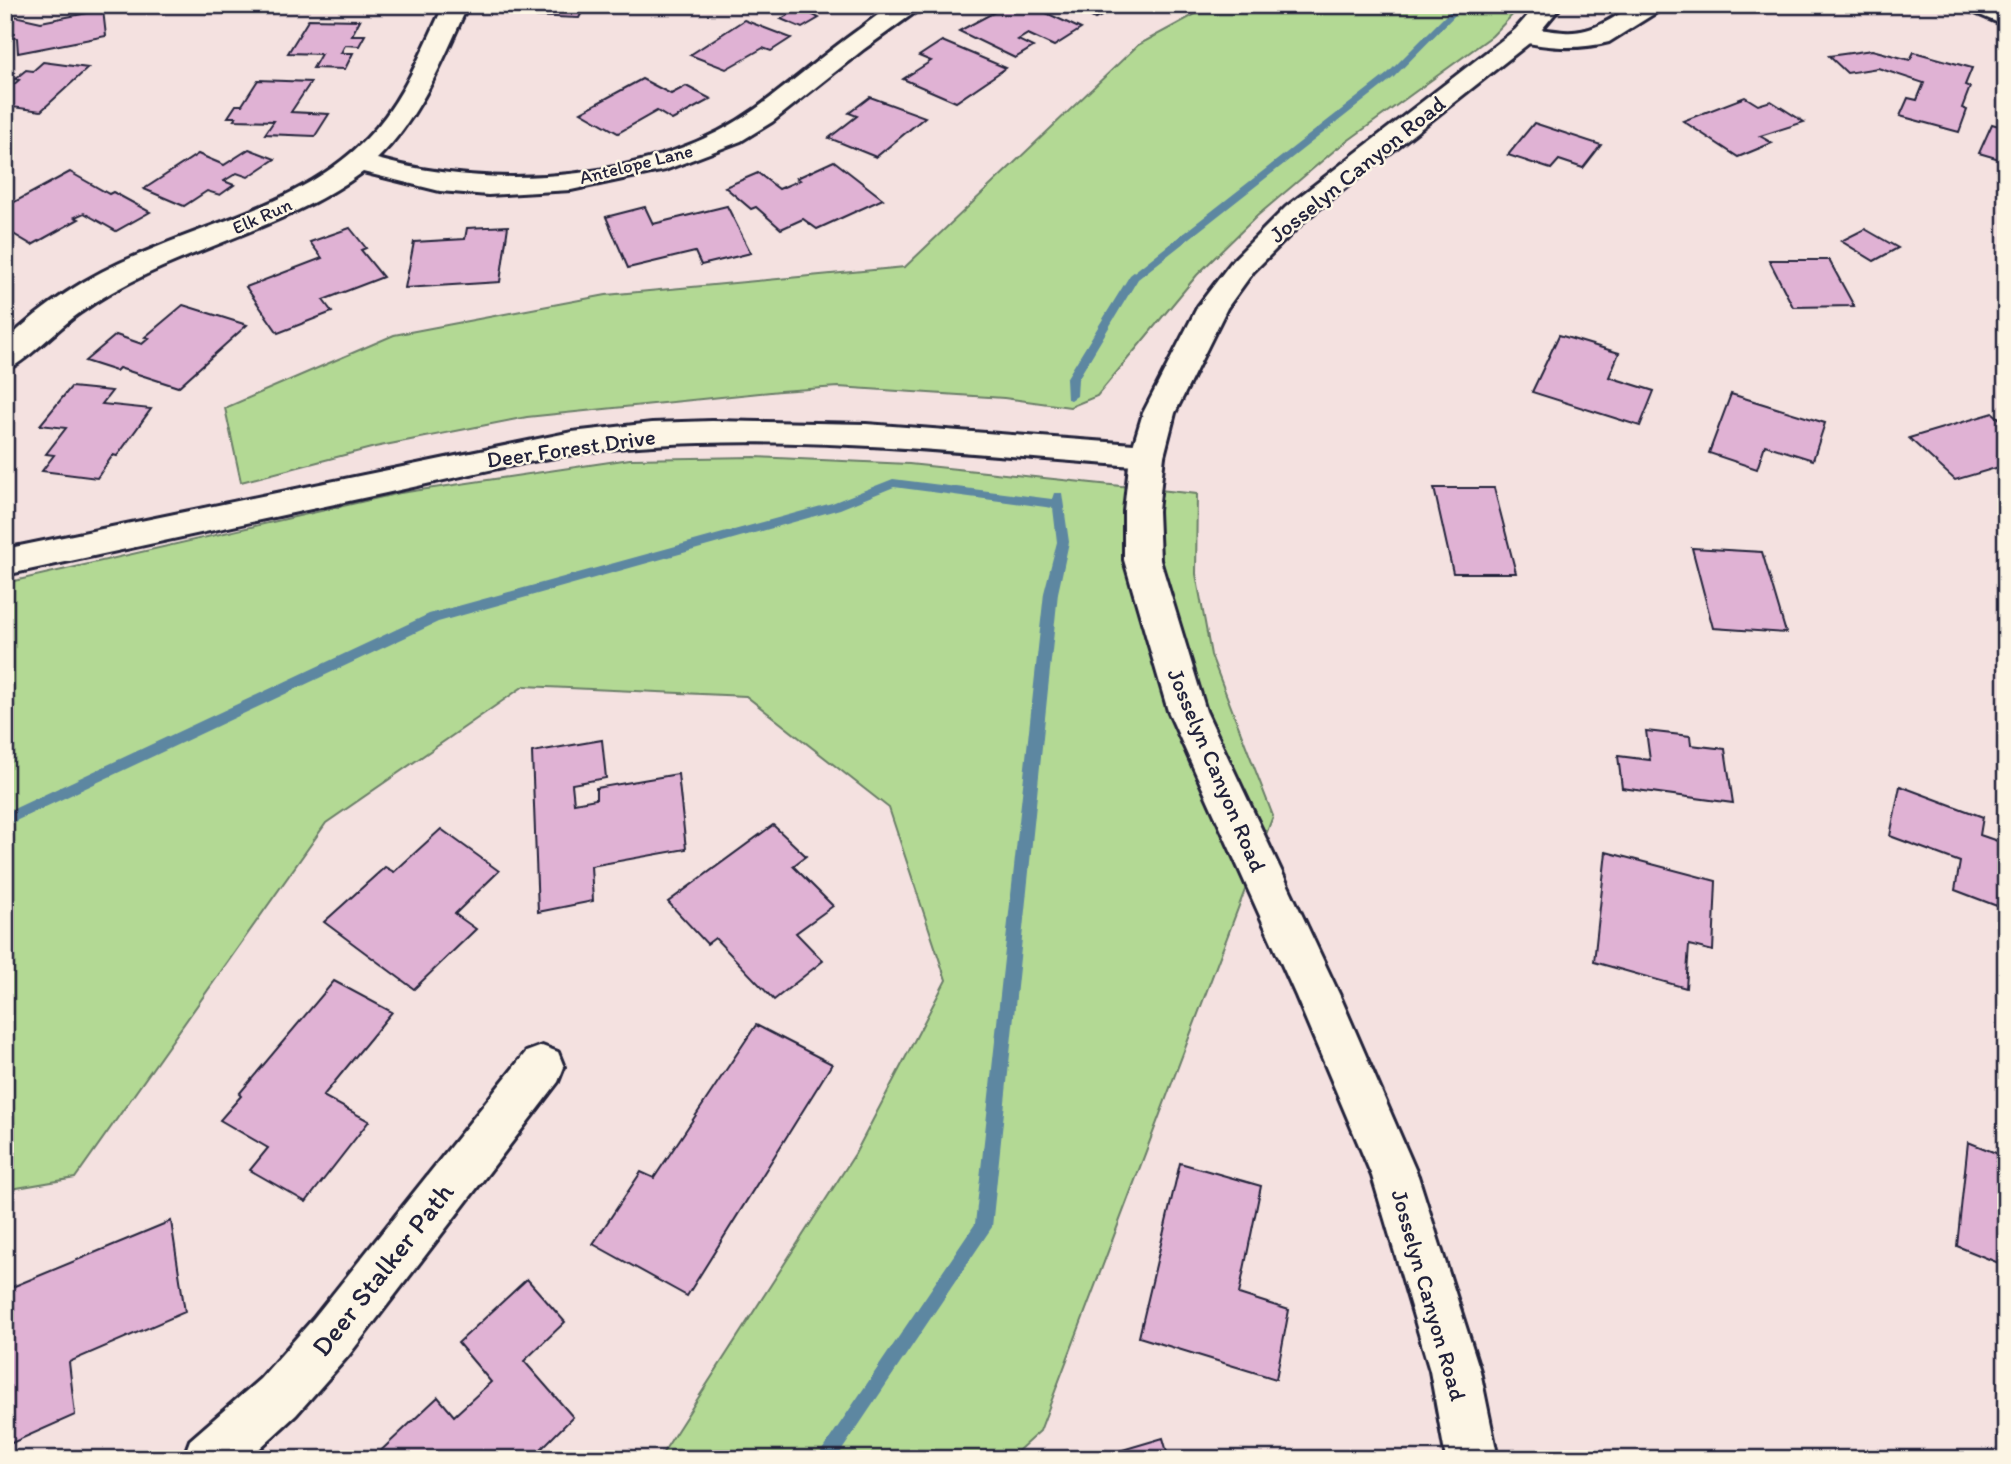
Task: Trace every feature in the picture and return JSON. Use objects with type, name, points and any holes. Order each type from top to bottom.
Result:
[{"type":"street","name":"Elk Run","points":[[5,360],[44,324],[116,277],[147,261],[292,204],[359,162],[378,144],[401,113],[456,5]]},
{"type":"street","name":"Antelope Lane","points":[[359,162],[430,181],[515,185],[598,177],[673,158],[738,132],[763,116],[847,48],[913,5]]},
{"type":"street","name":"Josselyn Canyon Road","points":[[1472,1459],[1455,1371],[1395,1176],[1318,996],[1187,712],[1142,560],[1141,511],[1147,456],[1159,413],[1213,306],[1243,266],[1296,213],[1524,34],[1550,5]]},
{"type":"street","points":[[1524,34],[1567,40],[1600,37],[1651,5]]},
{"type":"street","points":[[1978,5],[2006,19]]},
{"type":"street","name":"Deer Forest Drive","points":[[5,562],[485,460],[572,443],[652,435],[712,432],[866,435],[1147,456]]},
{"type":"street","name":"Deer Stalker Path","points":[[209,1459],[278,1397],[331,1337],[542,1067]]},
{"type":"green space","points":[[1212,5],[1522,5],[1492,36],[1335,150],[1257,216],[1197,275],[1097,396],[1070,407],[1004,398],[838,387],[780,391],[527,417],[375,447],[241,482],[225,408],[394,335],[606,295],[905,267],[1138,45]]},
{"type":"green space","points":[[755,457],[909,464],[1197,494],[1196,574],[1211,655],[1273,816],[1040,1431],[1009,1459],[659,1459],[855,1154],[946,980],[889,808],[746,696],[524,686],[326,823],[75,1178],[5,1190],[5,583],[400,493],[630,459]]},
{"type":"building","points":[[538,5],[586,5],[579,18],[532,16]]},
{"type":"building","points":[[751,5],[781,5],[768,13]]},
{"type":"building","points":[[784,5],[822,5],[809,13],[819,18],[802,28],[781,19],[796,10]]},
{"type":"building","points":[[1008,5],[1029,5],[1081,29],[1054,46],[1028,34],[1018,40],[1033,47],[1015,58],[959,31]]},
{"type":"building","points":[[1071,5],[1124,5],[1095,19]]},
{"type":"building","points":[[103,10],[106,36],[18,53],[17,38],[5,36],[5,18],[10,15],[41,22]]},
{"type":"building","points":[[309,19],[360,20],[352,35],[365,35],[359,46],[345,45],[341,53],[353,53],[345,69],[313,68],[321,54],[288,53]]},
{"type":"building","points":[[744,20],[791,38],[771,51],[763,48],[726,69],[690,55]]},
{"type":"building","points":[[942,41],[1006,68],[956,102],[903,79],[931,61],[919,56]]},
{"type":"building","points":[[1872,50],[1910,60],[1914,52],[1972,68],[1965,85],[1970,87],[1962,108],[1967,110],[1959,132],[1900,116],[1908,98],[1917,100],[1924,83],[1878,68],[1847,73],[1829,56]]},
{"type":"building","points":[[43,62],[88,68],[41,111],[5,106],[5,85],[12,86],[19,80],[15,79],[26,70],[33,71]]},
{"type":"building","points":[[642,79],[671,94],[686,86],[711,99],[672,120],[657,111],[618,133],[581,112]]},
{"type":"building","points":[[258,80],[311,82],[291,112],[329,114],[315,136],[265,134],[274,121],[234,120],[236,117],[228,117],[236,105],[242,105]]},
{"type":"building","points":[[870,97],[925,117],[876,157],[829,138],[857,116],[849,113]]},
{"type":"building","points":[[1745,97],[1758,105],[1771,101],[1804,122],[1760,136],[1772,143],[1738,157],[1683,121]]},
{"type":"building","points":[[1534,123],[1601,145],[1583,168],[1559,160],[1551,169],[1508,155]]},
{"type":"building","points":[[1992,124],[2006,128],[2006,161],[1979,153]]},
{"type":"building","points":[[249,149],[275,159],[248,177],[237,173],[224,181],[234,185],[220,195],[207,191],[184,206],[144,189],[198,154],[224,165]]},
{"type":"building","points":[[834,161],[883,199],[817,229],[803,219],[781,229],[756,207],[751,209],[725,187],[758,173],[779,189]]},
{"type":"building","points":[[70,172],[109,194],[113,192],[150,212],[116,231],[84,213],[75,217],[79,219],[32,245],[5,229],[5,207]]},
{"type":"building","points":[[727,206],[751,253],[701,265],[695,252],[628,268],[606,217],[645,207],[653,224]]},
{"type":"building","points":[[508,226],[500,282],[405,288],[414,242],[465,239],[467,228]]},
{"type":"building","points":[[350,228],[366,248],[361,250],[383,277],[323,300],[332,312],[278,333],[246,287],[322,258],[310,242]]},
{"type":"building","points":[[1865,229],[1898,248],[1874,261],[1841,241]]},
{"type":"building","points":[[1769,260],[1829,260],[1854,306],[1793,307]]},
{"type":"building","points":[[183,305],[247,325],[178,387],[119,368],[116,371],[85,361],[116,335],[142,344],[149,338],[145,337]]},
{"type":"building","points":[[1559,335],[1619,353],[1609,377],[1654,391],[1640,426],[1532,392]]},
{"type":"building","points":[[71,387],[112,391],[102,404],[151,409],[117,456],[113,455],[97,478],[42,471],[54,455],[46,454],[66,428],[40,425]]},
{"type":"building","points":[[1731,394],[1825,423],[1813,460],[1765,445],[1757,469],[1709,453]]},
{"type":"building","points":[[1993,413],[2006,424],[2006,465],[1955,480],[1909,438]]},
{"type":"building","points":[[1434,488],[1494,488],[1516,573],[1453,573]]},
{"type":"building","points":[[1692,548],[1762,552],[1786,633],[1713,628]]},
{"type":"building","points":[[1646,731],[1690,736],[1691,745],[1725,749],[1733,803],[1622,788],[1618,756],[1650,760]]},
{"type":"building","points":[[602,740],[606,778],[572,784],[574,803],[596,799],[596,788],[678,774],[686,849],[591,866],[593,901],[538,912],[532,752]]},
{"type":"building","points":[[1900,786],[1983,817],[1980,835],[2006,844],[1997,906],[1955,890],[1960,862],[1890,836]]},
{"type":"building","points":[[773,825],[806,856],[793,866],[833,906],[796,933],[823,961],[774,1000],[715,938],[707,944],[668,902]]},
{"type":"building","points":[[441,829],[499,871],[455,914],[476,929],[414,989],[324,922],[385,867],[394,872]]},
{"type":"building","points":[[1606,852],[1716,881],[1713,951],[1689,945],[1686,988],[1594,962]]},
{"type":"building","points":[[334,981],[392,1012],[323,1096],[369,1121],[306,1202],[250,1170],[268,1148],[220,1120]]},
{"type":"building","points":[[756,1025],[832,1064],[687,1296],[593,1244],[641,1172],[654,1178]]},
{"type":"building","points":[[1968,1142],[2006,1157],[2006,1266],[1957,1246]]},
{"type":"building","points":[[1180,1163],[1261,1186],[1239,1294],[1289,1310],[1276,1379],[1139,1337]]},
{"type":"building","points":[[171,1221],[185,1312],[69,1362],[75,1415],[5,1446],[5,1290]]},
{"type":"building","points":[[527,1279],[565,1322],[524,1361],[573,1417],[536,1454],[540,1459],[372,1459],[438,1397],[454,1416],[491,1382],[458,1343]]},
{"type":"building","points":[[1163,1438],[1169,1459],[1092,1459]]},
{"type":"waterway","points":[[1071,396],[1072,379],[1134,277],[1390,76],[1461,5]]},
{"type":"waterway","points":[[5,820],[434,618],[836,506],[893,483],[1059,504]]},
{"type":"waterway","points":[[1058,496],[1059,504]]},
{"type":"waterway","points":[[825,1459],[983,1227],[1051,593],[1063,542],[1059,504]]}]
